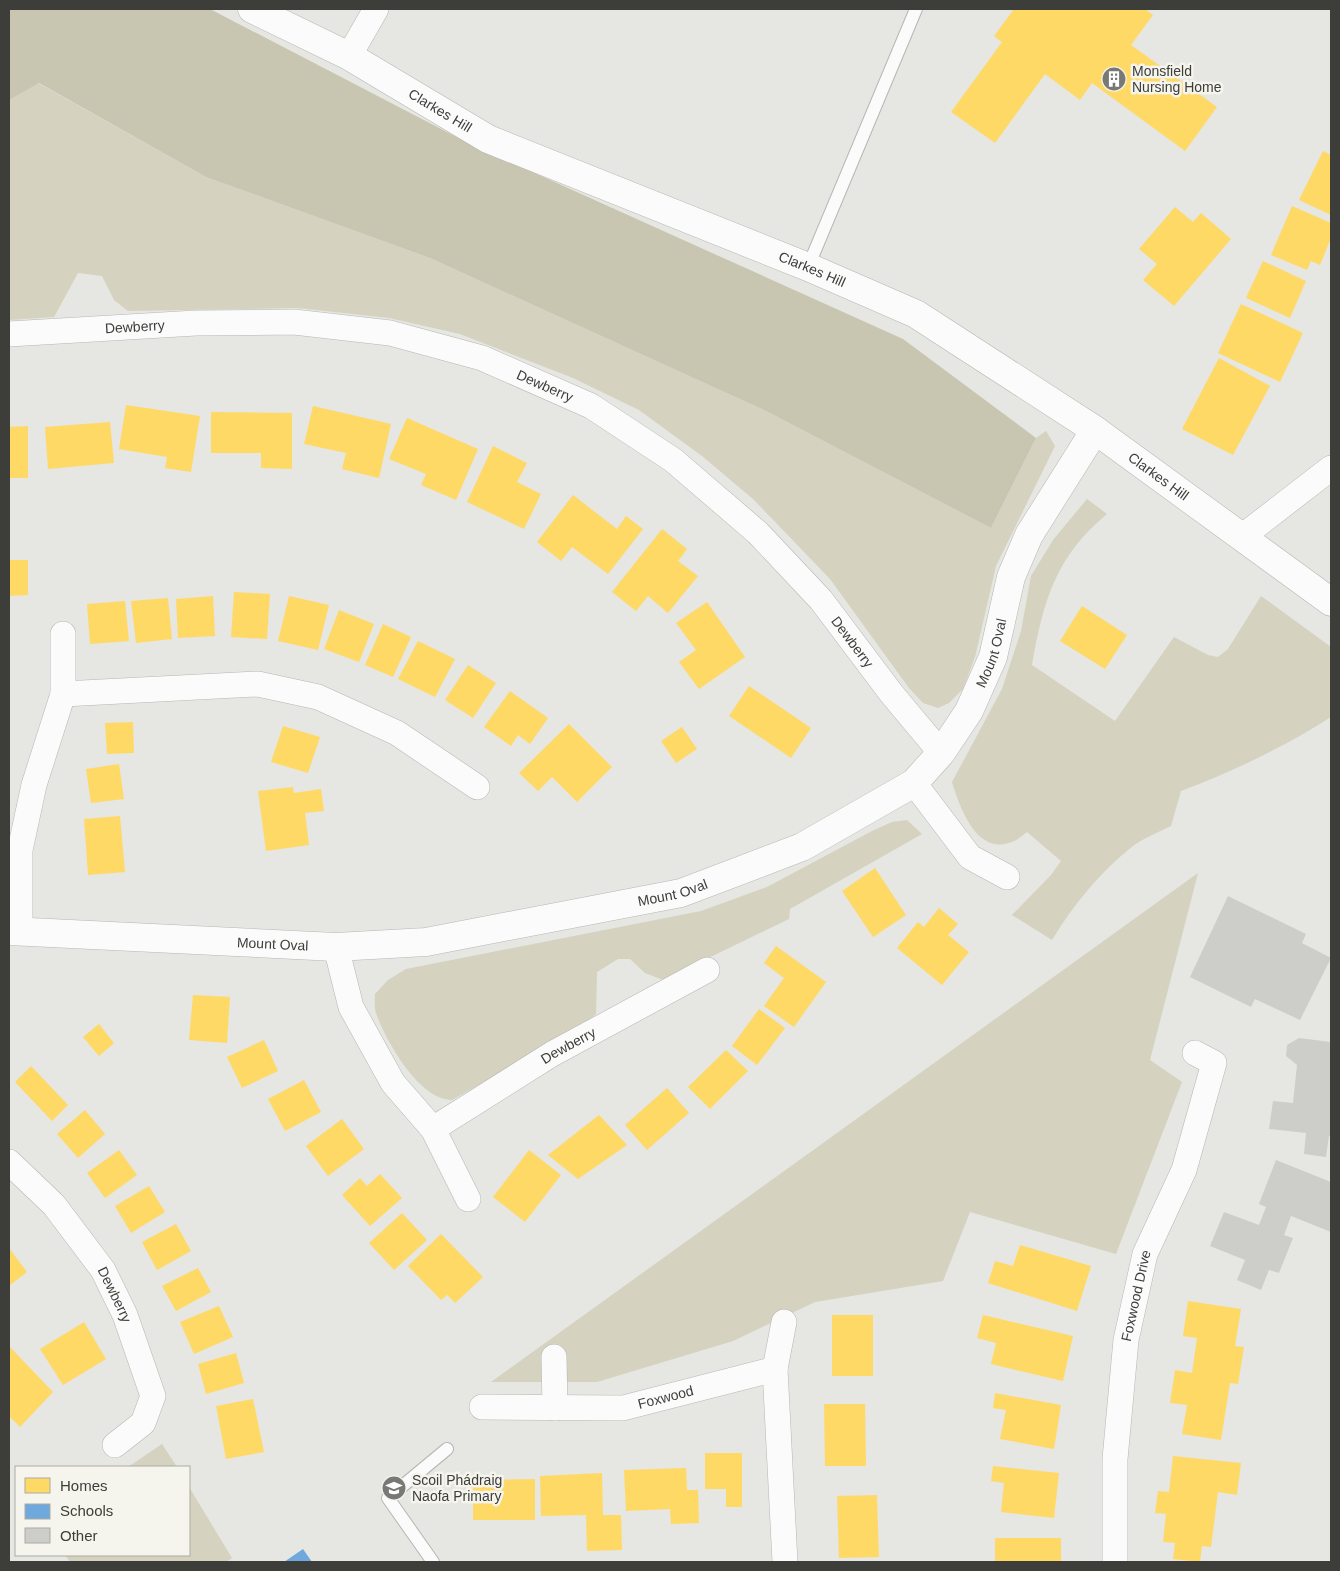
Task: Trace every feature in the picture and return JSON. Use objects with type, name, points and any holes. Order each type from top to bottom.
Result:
[{"type":"street","name":"Clarkes Hill","points":[[252,9],[349,56],[488,139],[808,268],[916,314],[1095,430],[1243,536],[1331,602]]},
{"type":"street","points":[[349,56],[376,9]]},
{"type":"street","name":"Dewberry","points":[[9,334],[196,324],[294,322],[371,331],[390,334],[482,358],[592,406],[673,460],[758,533],[821,600],[891,693],[941,753]]},
{"type":"street","name":"Mount Oval","points":[[14,931],[336,946],[426,942],[681,893],[802,847],[914,783],[941,753],[969,711],[992,657],[1012,578],[1029,535],[1095,430]]},
{"type":"street","points":[[1243,536],[1331,468]]},
{"type":"street","points":[[14,931],[20,850],[34,786],[63,694],[63,634]]},
{"type":"street","points":[[63,694],[258,684],[318,697],[397,733],[477,786]]},
{"type":"street","points":[[914,783],[970,857],[1007,877]]},
{"type":"street","points":[[336,946],[351,1007],[393,1083],[433,1129],[468,1199]]},
{"type":"street","name":"Dewberry","points":[[433,1129],[552,1054],[708,970]]},
{"type":"street","name":"Foxwood Drive","points":[[1115,1562],[1115,1459],[1126,1340],[1145,1254],[1184,1170],[1214,1063],[1194,1053]]},
{"type":"street","name":"Dewberry","points":[[9,1162],[54,1205],[103,1270],[125,1314],[153,1396],[143,1423],[115,1446]]},
{"type":"street","points":[[784,1322],[775,1369],[785,1562]]},
{"type":"street","points":[[554,1357],[554,1408]]},
{"type":"street","name":"Foxwood","points":[[482,1407],[623,1408],[775,1369]]},
{"type":"lane","points":[[808,268],[916,9]]},
{"type":"lane","points":[[433,1562],[388,1498],[447,1449]]},
{"type":"shaded area","points":[[9,9],[210,9],[468,143],[903,339],[1036,438],[991,528],[766,411],[430,258],[206,177],[39,83],[9,100]]},
{"type":"shaded area","points":[[38,83],[206,177],[430,258],[766,411],[991,528],[1036,438],[1046,431],[1055,446],[996,566],[975,657],[963,689],[949,703],[938,708],[923,703],[909,688],[830,579],[753,499],[702,456],[639,410],[573,378],[460,334],[389,318],[298,308],[128,311],[114,300],[102,276],[78,273],[54,317],[9,320],[9,100]]},
{"type":"shaded area","points":[[1087,499],[1107,514],[1075,546],[1054,581],[1041,620],[1032,665],[1115,721],[1174,637],[1208,655],[1218,657],[1228,649],[1261,596],[1331,647],[1331,717],[1258,758],[1181,791],[1171,826],[1137,843],[1110,866],[1078,901],[1052,940],[1012,915],[1051,875],[1061,861],[1027,832],[1016,840],[1001,844],[990,843],[980,837],[965,817],[952,782],[1002,689],[1021,631],[1031,576],[1053,540]]},
{"type":"shaded area","points":[[907,820],[922,834],[790,909],[789,919],[663,980],[645,973],[630,959],[618,959],[597,972],[596,1014],[584,1025],[452,1100],[440,1097],[416,1080],[405,1067],[387,1038],[376,1013],[375,994],[388,980],[406,969],[701,911],[767,887],[872,831],[892,822]]},
{"type":"shaded area","points":[[1198,873],[1150,1060],[1182,1082],[1116,1254],[970,1212],[943,1281],[815,1302],[733,1341],[597,1382],[491,1382]]},
{"type":"shaded area","points":[[162,1444],[176,1466],[129,1466]]},
{"type":"shaded area","points":[[190,1489],[232,1558],[226,1562],[70,1562],[66,1556],[190,1556]]},
{"type":"building: Homes","name":"Monsfield Nursing Home","points":[[1014,9],[1145,9],[1153,15],[1131,45],[1217,107],[1185,151],[1092,83],[1080,100],[1045,74],[995,143],[951,112],[1002,42],[994,36]]},
{"type":"building: Homes","points":[[1323,151],[1331,155],[1331,215],[1299,200]]},
{"type":"building: Homes","points":[[1292,206],[1331,223],[1331,238],[1320,265],[1311,261],[1307,270],[1271,255]]},
{"type":"building: Homes","points":[[1175,207],[1193,222],[1201,213],[1231,239],[1174,306],[1143,280],[1157,264],[1139,249]]},
{"type":"building: Homes","points":[[1263,261],[1306,281],[1290,318],[1246,298]]},
{"type":"building: Homes","points":[[1241,304],[1303,333],[1280,382],[1218,353]]},
{"type":"building: Homes","points":[[1219,358],[1270,386],[1233,455],[1182,429]]},
{"type":"building: Homes","points":[[126,405],[200,416],[191,472],[165,468],[167,457],[119,449]]},
{"type":"building: Homes","points":[[313,406],[391,424],[379,478],[342,469],[346,453],[304,444]]},
{"type":"building: Homes","points":[[211,412],[292,413],[292,469],[261,468],[261,453],[211,453]]},
{"type":"building: Homes","points":[[407,418],[478,449],[456,500],[421,485],[426,474],[389,459]]},
{"type":"building: Homes","points":[[110,422],[114,463],[48,469],[45,427]]},
{"type":"building: Homes","points":[[28,426],[28,478],[9,478],[9,427]]},
{"type":"building: Homes","points":[[493,446],[527,463],[517,482],[541,494],[524,529],[467,502]]},
{"type":"building: Homes","points":[[573,495],[617,529],[626,516],[643,529],[608,574],[572,547],[561,561],[537,542]]},
{"type":"building: Homes","points":[[662,529],[687,549],[678,561],[698,576],[668,613],[648,596],[636,611],[612,592]]},
{"type":"building: Homes","points":[[9,560],[28,560],[28,595],[9,596]]},
{"type":"building: Homes","points":[[234,592],[270,594],[267,639],[231,637]]},
{"type":"building: Homes","points":[[213,596],[215,636],[178,638],[176,599]]},
{"type":"building: Homes","points":[[289,596],[329,605],[318,650],[278,641]]},
{"type":"building: Homes","points":[[168,598],[172,639],[136,643],[131,601]]},
{"type":"building: Homes","points":[[125,601],[129,641],[90,644],[87,604]]},
{"type":"building: Homes","points":[[707,602],[745,657],[699,689],[679,662],[696,650],[676,623]]},
{"type":"building: Homes","points":[[1082,606],[1127,635],[1105,669],[1060,641]]},
{"type":"building: Homes","points":[[339,610],[374,624],[359,662],[324,649]]},
{"type":"building: Homes","points":[[383,624],[411,637],[393,677],[365,665]]},
{"type":"building: Homes","points":[[418,641],[455,659],[435,697],[398,679]]},
{"type":"building: Homes","points":[[468,665],[496,683],[473,718],[445,700]]},
{"type":"building: Homes","points":[[749,686],[811,728],[791,758],[729,716]]},
{"type":"building: Homes","points":[[510,691],[548,718],[530,744],[518,735],[511,746],[484,727]]},
{"type":"building: Homes","points":[[133,722],[134,753],[107,754],[105,723]]},
{"type":"building: Homes","points":[[569,724],[612,767],[577,802],[552,777],[538,791],[519,773]]},
{"type":"building: Homes","points":[[283,726],[320,737],[308,773],[271,762]]},
{"type":"building: Homes","points":[[682,727],[697,749],[676,763],[661,741]]},
{"type":"building: Homes","points":[[119,764],[124,799],[91,803],[86,769]]},
{"type":"building: Homes","points":[[293,787],[294,793],[321,789],[324,811],[305,813],[309,845],[266,851],[258,791]]},
{"type":"building: Homes","points":[[120,816],[125,872],[88,875],[84,819]]},
{"type":"building: Homes","points":[[875,868],[906,915],[873,937],[842,891]]},
{"type":"building: Homes","points":[[939,908],[958,924],[948,935],[969,952],[942,985],[897,948],[918,922],[924,927]]},
{"type":"building: Homes","points":[[776,946],[826,982],[794,1027],[764,1006],[784,978],[764,963]]},
{"type":"building: Homes","points":[[193,995],[230,997],[227,1043],[189,1040]]},
{"type":"building: Homes","points":[[759,1009],[785,1028],[757,1065],[732,1046]]},
{"type":"building: Homes","points":[[99,1024],[114,1043],[99,1056],[83,1037]]},
{"type":"building: Homes","points":[[264,1040],[278,1071],[242,1088],[227,1057]]},
{"type":"building: Homes","points":[[726,1050],[748,1071],[710,1109],[688,1087]]},
{"type":"building: Homes","points":[[31,1066],[68,1105],[52,1121],[15,1082]]},
{"type":"building: Homes","points":[[304,1080],[321,1112],[285,1131],[268,1099]]},
{"type":"building: Homes","points":[[667,1088],[689,1113],[647,1150],[625,1125]]},
{"type":"building: Homes","points":[[85,1110],[105,1134],[78,1158],[57,1134]]},
{"type":"building: Homes","points":[[599,1115],[627,1145],[578,1179],[548,1155]]},
{"type":"building: Homes","points":[[342,1119],[364,1149],[328,1176],[306,1146]]},
{"type":"building: Homes","points":[[119,1150],[137,1175],[105,1198],[87,1173]]},
{"type":"building: Homes","points":[[529,1150],[561,1175],[525,1222],[493,1197]]},
{"type":"building: Homes","points":[[380,1174],[402,1198],[370,1226],[342,1195],[360,1178],[367,1186]]},
{"type":"building: Homes","points":[[149,1186],[165,1212],[131,1233],[115,1206]]},
{"type":"building: Homes","points":[[402,1213],[427,1240],[394,1270],[369,1243]]},
{"type":"building: Homes","points":[[176,1224],[191,1251],[157,1270],[142,1242]]},
{"type":"building: Homes","points":[[441,1234],[483,1277],[455,1303],[447,1295],[441,1300],[408,1266]]},
{"type":"building: Homes","points":[[1020,1245],[1091,1266],[1077,1311],[988,1283],[995,1261],[1013,1266]]},
{"type":"building: Homes","points":[[9,1248],[27,1272],[9,1286]]},
{"type":"building: Homes","points":[[198,1268],[211,1292],[176,1311],[162,1286]]},
{"type":"building: Homes","points":[[1188,1301],[1241,1309],[1235,1346],[1244,1347],[1238,1384],[1230,1383],[1221,1440],[1182,1434],[1187,1405],[1170,1403],[1175,1370],[1192,1373],[1197,1338],[1183,1336]]},
{"type":"building: Homes","points":[[219,1306],[233,1337],[194,1354],[180,1322]]},
{"type":"building: Homes","points":[[832,1315],[873,1315],[873,1376],[832,1376]]},
{"type":"building: Homes","points":[[983,1315],[1073,1336],[1063,1381],[991,1364],[996,1343],[977,1338]]},
{"type":"building: Homes","points":[[84,1322],[106,1359],[63,1385],[40,1349]]},
{"type":"building: Homes","points":[[9,1346],[53,1392],[20,1427],[9,1416]]},
{"type":"building: Homes","points":[[236,1353],[244,1383],[206,1394],[198,1364]]},
{"type":"building: Homes","points":[[995,1393],[1061,1405],[1054,1449],[1000,1439],[1006,1410],[993,1408]]},
{"type":"building: Homes","points":[[253,1399],[264,1452],[226,1459],[216,1406]]},
{"type":"building: Homes","points":[[824,1404],[865,1404],[866,1466],[825,1466]]},
{"type":"building: Homes","points":[[705,1453],[742,1453],[742,1507],[726,1507],[726,1489],[705,1489]]},
{"type":"building: Homes","points":[[1173,1456],[1241,1463],[1237,1495],[1218,1492],[1211,1547],[1202,1546],[1200,1562],[1173,1559],[1175,1543],[1163,1542],[1166,1514],[1155,1513],[1158,1491],[1169,1492]]},
{"type":"building: Homes","points":[[993,1466],[1059,1473],[1054,1518],[1001,1512],[1004,1483],[991,1481]]},
{"type":"building: Homes","points":[[686,1468],[687,1490],[698,1490],[699,1523],[671,1524],[670,1509],[626,1511],[624,1470]]},
{"type":"building: Homes","points":[[602,1473],[603,1515],[621,1515],[622,1550],[587,1551],[586,1515],[541,1516],[540,1476]]},
{"type":"building: Homes","points":[[535,1479],[535,1520],[473,1520],[473,1480]]},
{"type":"building: Homes","points":[[877,1495],[879,1557],[839,1558],[837,1496]]},
{"type":"building: Homes","points":[[995,1538],[1061,1538],[1061,1562],[995,1562]]},
{"type":"building: Schools","points":[[303,1549],[312,1562],[284,1562]]},
{"type":"building: Other","points":[[1228,896],[1306,934],[1302,943],[1331,958],[1300,1020],[1255,999],[1251,1007],[1190,977]]},
{"type":"building: Other","points":[[1299,1038],[1331,1042],[1331,1136],[1329,1136],[1326,1157],[1304,1154],[1306,1133],[1269,1129],[1273,1101],[1293,1103],[1297,1065],[1286,1056],[1287,1045]]},
{"type":"building: Other","points":[[1276,1160],[1331,1182],[1331,1232],[1291,1216],[1284,1235],[1293,1238],[1279,1273],[1269,1270],[1261,1290],[1237,1280],[1245,1260],[1210,1246],[1224,1212],[1259,1225],[1266,1207],[1259,1204]]},
{"type":"place","name":"Monsfield Nursing Home","points":[[1114,79]]},
{"type":"place","name":"Scoil Phádraig Naofa Primary","points":[[394,1488]]}]
